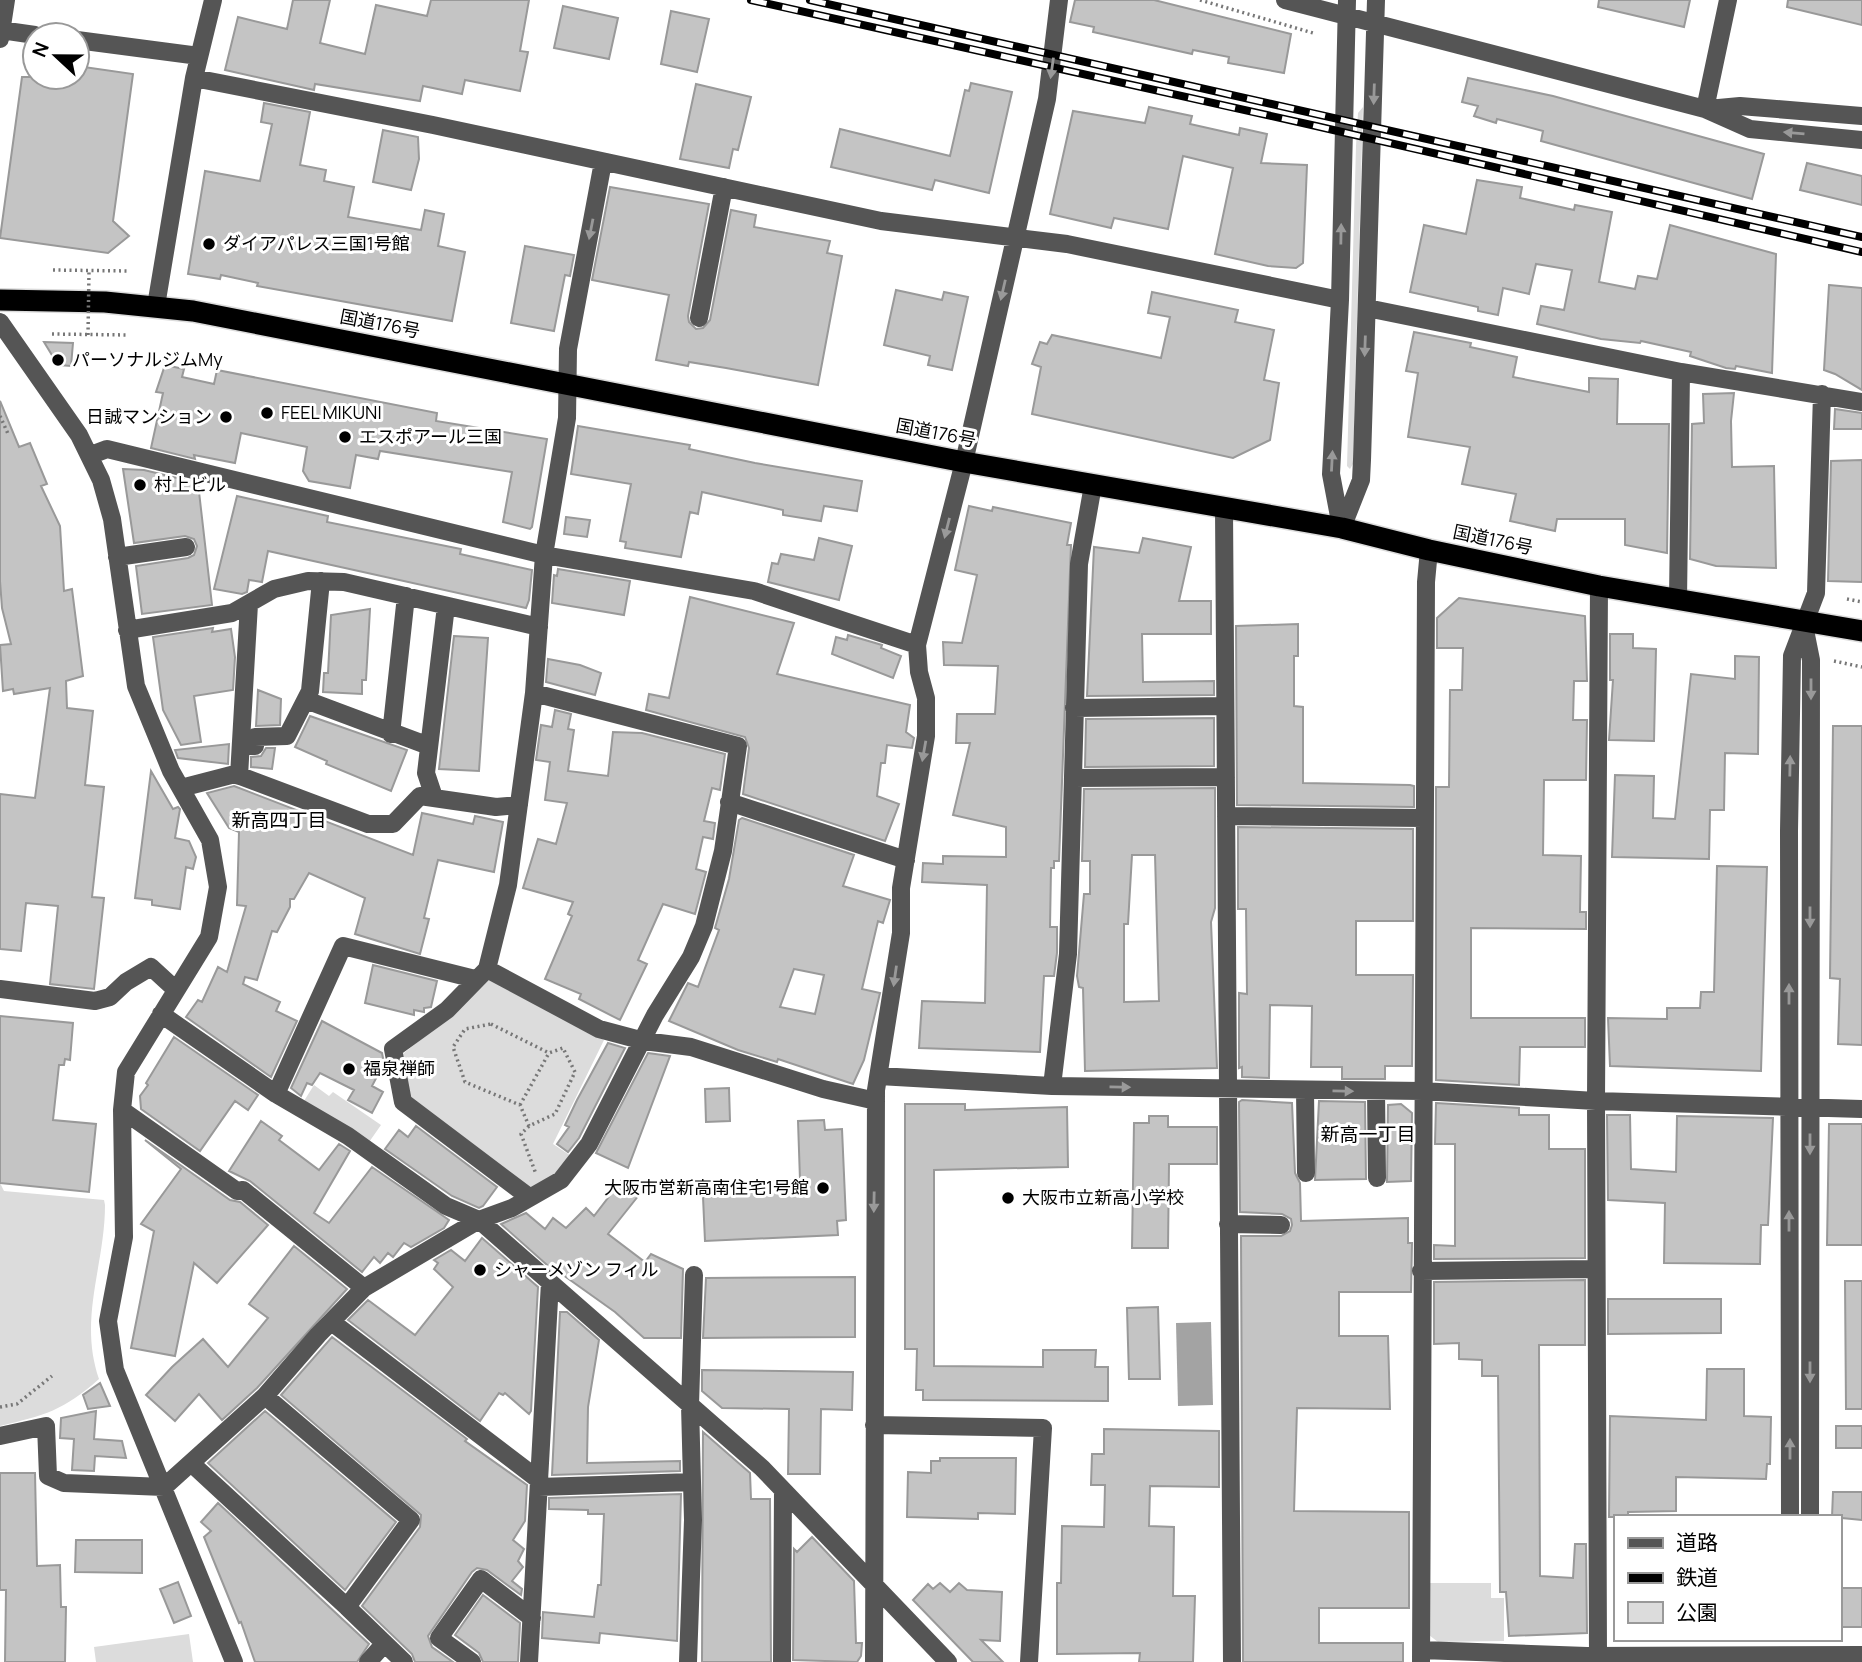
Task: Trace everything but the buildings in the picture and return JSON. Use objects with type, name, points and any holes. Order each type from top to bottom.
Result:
[{"type":"highway","name":"国道176号","points":[[0,300],[156,306],[567,383],[964,462],[1342,528],[1429,550],[1599,586],[1862,631]]},
{"type":"street","points":[[6,0],[0,33],[21,34]]},
{"type":"street","points":[[156,306],[194,78],[213,0]]},
{"type":"street","points":[[874,1662],[876,1101],[901,933],[901,888],[926,736],[926,698],[919,672],[917,645],[964,462],[1047,99],[1059,0]]},
{"type":"street","points":[[1285,0],[1347,9],[1377,26],[1704,109],[1750,129],[1862,140]]},
{"type":"street","points":[[1342,528],[1361,480],[1376,0]]},
{"type":"street","points":[[1704,109],[1728,0]]},
{"type":"street","points":[[1342,528],[1331,474],[1340,300],[1347,9]]},
{"type":"street","points":[[91,42],[200,56]]},
{"type":"street","points":[[194,78],[881,220],[1067,244],[1340,300]]},
{"type":"street","points":[[1704,109],[1740,106],[1862,116]]},
{"type":"street","points":[[536,1194],[403,1102],[393,1049],[447,1010],[481,974],[508,885],[534,693],[544,555],[566,418],[569,345],[603,162]]},
{"type":"street","points":[[699,318],[724,187]]},
{"type":"street","points":[[1367,307],[1681,372],[1862,402]]},
{"type":"street","points":[[0,322],[90,455],[109,505],[140,699],[181,788],[210,840],[218,887],[209,937],[126,1072],[122,1110],[124,1237],[108,1321],[115,1370],[234,1662]]},
{"type":"street","points":[[1678,600],[1681,372]]},
{"type":"street","points":[[1790,1515],[1792,656],[1816,593],[1822,394]]},
{"type":"street","points":[[90,455],[107,449],[544,555],[754,591],[917,645]]},
{"type":"street","points":[[1052,1086],[1069,954],[1079,564],[1093,485]]},
{"type":"street","points":[[1224,509],[1232,1662]]},
{"type":"street","points":[[117,557],[186,547]]},
{"type":"street","points":[[1429,550],[1422,1091],[1421,1656],[1790,1652],[1862,1655]]},
{"type":"street","points":[[127,630],[232,613],[274,590],[321,582],[344,582],[539,627]]},
{"type":"street","points":[[241,745],[255,746],[255,737],[287,736],[310,691],[321,582]]},
{"type":"street","points":[[1598,1656],[1606,1573],[1596,1269],[1599,586]]},
{"type":"street","points":[[391,734],[406,596]]},
{"type":"street","points":[[239,776],[249,604]]},
{"type":"street","points":[[434,797],[426,773],[446,606]]},
{"type":"street","points":[[1803,622],[1811,660],[1810,1515]]},
{"type":"street","points":[[0,1436],[46,1426],[48,1476],[64,1483],[164,1487],[265,1396],[318,1335],[365,1289],[480,1220],[561,1180],[589,1144],[655,1015],[691,957],[704,926],[723,851],[738,746],[534,693]]},
{"type":"street","points":[[306,699],[391,734],[429,746]]},
{"type":"street","points":[[1074,708],[1225,706]]},
{"type":"street","points":[[181,788],[235,774],[368,824],[393,824],[420,796],[496,807],[519,805]]},
{"type":"street","points":[[1073,778],[1226,777]]},
{"type":"street","points":[[729,802],[906,860]]},
{"type":"street","points":[[1226,816],[1424,818]]},
{"type":"street","points":[[276,1094],[343,946],[481,974],[599,1029],[644,1041],[691,1047],[823,1089],[876,1101]]},
{"type":"street","points":[[0,989],[95,1001],[110,997],[126,982],[150,967],[176,990]]},
{"type":"street","points":[[161,1014],[276,1094],[348,1136],[446,1206],[480,1220],[783,1490],[948,1662]]},
{"type":"street","points":[[878,1076],[1052,1086],[1422,1091],[1596,1101],[1862,1109]]},
{"type":"street","points":[[1305,1090],[1306,1173]]},
{"type":"street","points":[[1376,1091],[1377,1178]]},
{"type":"street","points":[[122,1110],[237,1191],[243,1190],[365,1289]]},
{"type":"street","points":[[1227,1224],[1281,1225]]},
{"type":"street","points":[[1421,1271],[1596,1269]]},
{"type":"street","points":[[688,1662],[694,1275]]},
{"type":"street","points":[[529,1662],[550,1282]]},
{"type":"street","points":[[333,1323],[539,1483],[692,1482]]},
{"type":"street","points":[[265,1396],[411,1520],[347,1607]]},
{"type":"street","points":[[874,1425],[1043,1428],[1029,1662]]},
{"type":"street","points":[[191,1464],[404,1662]]},
{"type":"street","points":[[782,1662],[783,1490]]},
{"type":"street","points":[[472,1662],[439,1638],[481,1579],[532,1618]]},
{"type":"street","points":[[368,1662],[384,1644]]},
{"type":"path","points":[[1200,0],[1314,33]]},
{"type":"path","points":[[54,270],[129,271]]},
{"type":"path","points":[[88,335],[89,271]]},
{"type":"path","points":[[52,334],[128,335]]},
{"type":"path","points":[[0,416],[9,436]]},
{"type":"path","points":[[1847,599],[1862,602]]},
{"type":"path","points":[[1834,661],[1862,667]]},
{"type":"path","points":[[529,1126],[520,1105],[466,1082],[453,1047],[465,1029],[491,1024],[550,1052],[563,1048],[575,1072],[555,1114],[529,1126],[520,1134],[536,1194]]},
{"type":"path","points":[[520,1105],[550,1052]]},
{"type":"path","points":[[0,1407],[17,1404],[52,1376]]},
{"type":"green space","points":[[1363,107],[1353,464],[1350,469],[1347,466],[1356,146],[1358,113]]},
{"type":"green space","points":[[493,979],[604,1040],[553,1144],[574,1158],[557,1174],[528,1190],[409,1097],[398,1058],[466,1002],[484,981]]},
{"type":"green space","points":[[314,1085],[329,1096],[333,1092],[381,1125],[367,1145],[304,1101]]},
{"type":"green space","points":[[0,1183],[4,1191],[104,1200],[105,1205],[91,1335],[99,1379],[64,1405],[29,1419],[0,1426]]},
{"type":"green space","points":[[1429,1583],[1491,1583],[1491,1598],[1504,1598],[1504,1641],[1438,1642],[1429,1635]]},
{"type":"green space","points":[[189,1634],[193,1662],[96,1662],[94,1647]]},
{"type":"shaded area","points":[[1211,1322],[1213,1405],[1178,1406],[1176,1323]]},
{"type":"railway","points":[[751,0],[1316,126],[1862,252]]},
{"type":"railway","points":[[810,0],[1862,237]]},
{"type":"place","name":"ダイアパレス三国1号館","points":[[209,244]]},
{"type":"place","name":"パーソナルジムMy","points":[[58,360]]},
{"type":"place","name":"FEEL MIKUNI","points":[[267,413]]},
{"type":"place","name":"日誠マンション","points":[[226,417]]},
{"type":"place","name":"エスポアール三国","points":[[345,437]]},
{"type":"place","name":"村上ビル","points":[[140,485]]},
{"type":"place","name":"福泉禅師","points":[[349,1069]]},
{"type":"place","name":"大阪市営新高南住宅1号館","points":[[823,1188]]},
{"type":"place","name":"大阪市立新高小学校","points":[[1008,1198]]},
{"type":"place","name":"シャーメゾン フィル","points":[[480,1270]]},
{"type":"district","name":"新高四丁目","points":[[279,820]]},
{"type":"district","name":"新高一丁目","points":[[1368,1134]]}]
